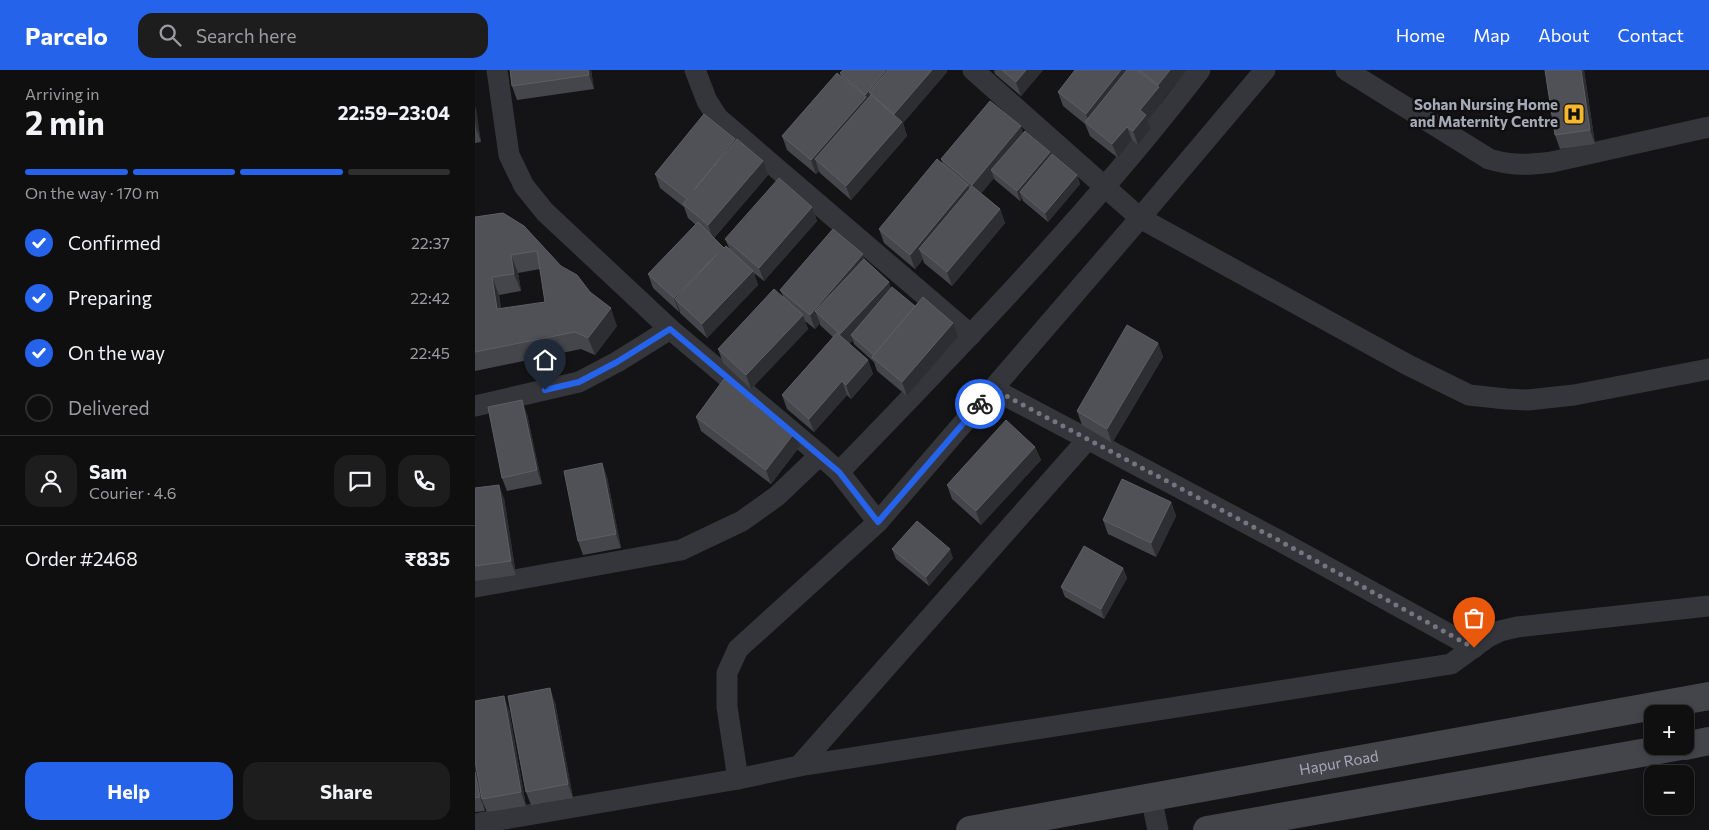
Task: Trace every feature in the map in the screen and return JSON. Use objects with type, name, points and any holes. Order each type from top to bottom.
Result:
[{"type":"main road","name":"Hapur Road","points":[[970,830],[1709,696]]},
{"type":"main road","points":[[1694,744],[1709,741]]},
{"type":"main road","points":[[1207,830],[1644,753]]},
{"type":"street","points":[[497,70],[509,155],[524,186],[545,212],[670,329],[839,472],[878,522]]},
{"type":"street","points":[[695,70],[707,101],[718,118],[971,335]]},
{"type":"street","points":[[973,70],[1140,218],[1408,365],[1469,395],[1528,400],[1574,395],[1709,369]]},
{"type":"street","points":[[839,472],[971,335],[1104,187],[1164,117],[1200,70]]},
{"type":"street","points":[[738,779],[727,707],[727,673],[738,649],[878,522],[1265,70]]},
{"type":"street","points":[[1346,70],[1489,159],[1507,164],[1528,165],[1552,162],[1709,127]]},
{"type":"street","points":[[475,406],[579,382],[617,362],[670,329]]},
{"type":"street","points":[[993,389],[1278,540],[1474,648]]},
{"type":"street","points":[[799,766],[1087,440]]},
{"type":"street","points":[[475,587],[681,550],[742,521],[777,496],[820,455]]},
{"type":"street","points":[[475,824],[738,779],[799,766],[1451,664],[1488,637],[1500,631],[1517,627],[1709,606]]},
{"type":"street","points":[[1151,797],[1158,830]]},
{"type":"building","points":[[510,70],[588,70],[589,75],[512,86]]},
{"type":"building","points":[[843,70],[886,70],[865,95],[840,73]]},
{"type":"building","points":[[888,70],[932,70],[894,114],[869,92]]},
{"type":"building","points":[[1002,70],[1026,70],[1016,82]]},
{"type":"building","points":[[1075,70],[1121,70],[1086,114],[1058,92]]},
{"type":"building","points":[[1127,70],[1137,70],[1159,87],[1140,110],[1146,115],[1133,131],[1127,127],[1112,144],[1085,122]]},
{"type":"building","points":[[1139,70],[1170,70],[1158,85]]},
{"type":"building","points":[[1545,70],[1581,70],[1590,130],[1555,135]]},
{"type":"building","points":[[837,73],[866,97],[811,160],[782,136]]},
{"type":"building","points":[[871,95],[902,122],[846,186],[815,159]]},
{"type":"building","points":[[990,101],[1021,126],[972,185],[941,159]]},
{"type":"building","points":[[704,114],[735,139],[694,190],[737,139],[763,161],[708,225],[683,204],[687,199],[655,174]]},
{"type":"building","points":[[1025,131],[1050,152],[1017,191],[991,170]]},
{"type":"building","points":[[1052,154],[1077,175],[1045,213],[1020,192]]},
{"type":"building","points":[[937,159],[968,185],[910,255],[879,229]]},
{"type":"building","points":[[779,178],[812,207],[759,268],[725,239]]},
{"type":"building","points":[[972,186],[1000,209],[947,272],[919,249]]},
{"type":"building","points":[[503,213],[524,226],[561,266],[577,275],[590,292],[611,308],[588,338],[575,332],[475,352],[475,217]],"holes":[[[537,251],[545,302],[497,309],[492,277],[514,274],[511,255]]]},
{"type":"building","points":[[698,222],[724,248],[726,246],[753,271],[702,324],[675,299],[718,253],[674,298],[648,274]]},
{"type":"building","points":[[833,229],[863,254],[810,315],[780,290]]},
{"type":"building","points":[[864,259],[889,282],[840,334],[815,311]]},
{"type":"building","points":[[892,287],[915,306],[874,355],[851,335]]},
{"type":"building","points":[[774,289],[803,315],[746,375],[718,349]]},
{"type":"building","points":[[923,297],[953,323],[902,382],[872,357]]},
{"type":"building","points":[[1127,325],[1158,343],[1107,429],[1077,411]]},
{"type":"building","points":[[837,333],[868,360],[846,385],[842,381],[809,419],[782,395]]},
{"type":"building","points":[[724,379],[795,432],[766,470],[696,417]]},
{"type":"building","points":[[522,400],[537,470],[502,478],[488,407]]},
{"type":"building","points":[[1006,420],[1035,447],[976,511],[947,485]]},
{"type":"building","points":[[602,463],[616,534],[578,541],[564,471]]},
{"type":"building","points":[[1122,479],[1171,502],[1151,543],[1103,520]]},
{"type":"building","points":[[499,485],[511,561],[475,566],[475,488]]},
{"type":"building","points":[[917,521],[950,549],[926,577],[892,549]]},
{"type":"building","points":[[1084,546],[1123,568],[1101,609],[1061,587]]},
{"type":"building","points":[[550,688],[568,784],[526,792],[508,696]]},
{"type":"building","points":[[504,696],[521,792],[482,799],[475,761],[475,701]]},
{"type":"building","points":[[475,772],[480,797],[475,798]]},
{"type":"way so far","points":[[980,404],[993,389],[1278,540],[1474,648]]},
{"type":"place","name":"Sohan Nursing Home and Maternity Centre","points":[[1574,114]]},
{"type":"route","points":[[545,390],[579,382],[617,362],[670,329],[839,472],[878,522],[980,404]]}]
